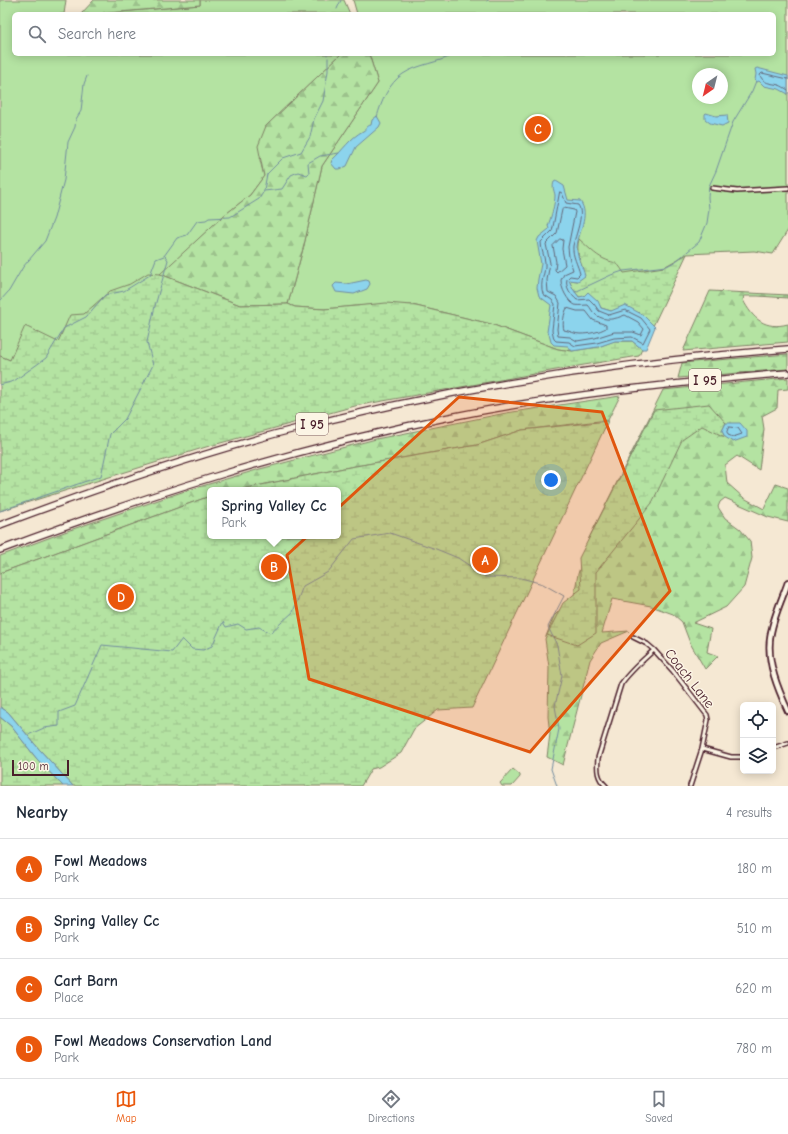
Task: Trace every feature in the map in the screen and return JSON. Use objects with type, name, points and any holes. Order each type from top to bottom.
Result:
[{"type":"highway","name":"I 95","points":[[0,525],[111,484],[206,454],[288,431],[399,404],[497,384],[596,369],[694,357],[788,349]]},
{"type":"highway","name":"I 95","points":[[0,550],[184,485],[279,458],[403,427],[501,408],[599,392],[684,382],[788,373]]},
{"type":"main road","points":[[788,582],[772,629],[770,650],[774,676],[788,711]]},
{"type":"street","points":[[712,188],[737,191],[788,188]]},
{"type":"street","name":"Coach Lane","points":[[633,637],[647,644],[654,650],[707,715],[708,720],[702,749],[690,786]]},
{"type":"street","points":[[606,786],[599,776],[598,758],[621,684],[634,667],[654,650]]},
{"type":"street","points":[[776,747],[788,743]]},
{"type":"street","points":[[702,749],[731,757],[740,757]]},
{"type":"highlighted area","points":[[459,397],[602,412],[670,591],[530,752],[309,679],[287,555]]},
{"type":"green space","points":[[0,0],[66,0],[64,12],[12,12],[12,56],[339,56],[266,126],[260,160],[264,176],[250,195],[222,217],[161,274],[240,305],[10,360],[0,356]]},
{"type":"green space","points":[[94,0],[200,0],[200,5],[120,12],[83,12]]},
{"type":"green space","points":[[200,0],[344,0],[349,12],[120,12],[200,5]]},
{"type":"green space","points":[[353,0],[788,0],[788,230],[773,254],[754,251],[687,254],[572,351],[558,349],[491,324],[412,305],[369,305],[324,309],[295,307],[288,304],[304,245],[322,166],[378,83],[370,56],[776,56],[776,12],[356,12]]},
{"type":"green space","points":[[339,56],[370,56],[378,83],[322,166],[304,245],[288,304],[240,305],[160,274],[222,217],[250,195],[264,176],[258,146],[266,126]]},
{"type":"green space","points":[[579,239],[597,255],[616,263],[624,273],[664,267],[687,254],[653,326],[643,315],[611,311],[601,308],[592,298],[579,297],[569,280],[578,281],[583,269],[578,251]]},
{"type":"green space","points":[[148,273],[160,274],[240,305],[288,304],[295,307],[324,309],[386,303],[412,305],[491,324],[558,349],[572,351],[598,347],[614,341],[632,341],[642,349],[639,356],[355,406],[206,447],[0,511],[0,356],[10,360],[25,326],[58,342],[70,315],[84,314],[110,291],[130,284]]},
{"type":"green space","points":[[710,291],[788,295],[788,298],[744,296],[743,300],[751,313],[766,324],[788,324],[788,342],[683,351]]},
{"type":"green space","points":[[788,354],[788,369],[678,378],[682,363]]},
{"type":"green space","points":[[788,378],[788,389],[778,390],[777,408],[762,416],[764,429],[759,470],[737,456],[725,465],[727,483],[744,498],[764,509],[776,484],[788,488],[788,522],[768,517],[725,498],[720,502],[718,507],[725,518],[740,529],[750,541],[752,558],[744,587],[726,607],[693,623],[711,629],[707,652],[718,656],[705,669],[690,643],[682,622],[673,614],[651,606],[612,599],[602,633],[629,631],[601,643],[590,660],[563,765],[547,757],[550,734],[548,717],[549,667],[545,639],[554,616],[574,595],[578,574],[589,538],[663,390]]},
{"type":"green space","points":[[620,396],[608,420],[522,430],[477,445],[344,468],[252,487],[207,487],[207,497],[0,573],[0,556],[70,530],[182,492],[260,469],[376,439],[506,413]]},
{"type":"green space","points":[[709,404],[726,423],[722,431],[725,437],[702,426],[682,440],[652,503],[596,572],[596,633],[577,645],[547,635],[563,603],[581,589],[579,558],[654,410]]},
{"type":"green space","points":[[608,421],[472,708],[438,710],[414,729],[401,753],[379,767],[371,769],[361,786],[73,786],[8,712],[0,707],[0,573],[207,497],[207,539],[341,539],[341,487],[252,487],[344,468],[477,445],[522,430]]},
{"type":"green space","points":[[0,717],[11,726],[37,759],[63,786],[0,786]]},
{"type":"green space","points":[[513,769],[520,775],[520,777],[512,786],[502,786],[500,783]]},
{"type":"water","points":[[757,68],[788,76],[788,94],[779,89],[764,86],[759,81],[757,82],[755,80],[755,69]]},
{"type":"water","points":[[706,113],[716,116],[727,115],[728,123],[722,126],[710,123],[705,119]]},
{"type":"water","points":[[377,116],[381,123],[379,127],[356,147],[347,166],[336,169],[331,163],[332,160],[354,137],[371,125],[372,120]]},
{"type":"water","points":[[556,181],[564,186],[568,200],[580,201],[584,213],[577,249],[585,276],[578,281],[569,280],[573,289],[579,297],[584,296],[588,292],[598,301],[601,308],[611,311],[625,305],[643,315],[655,327],[646,349],[642,349],[632,341],[615,341],[598,347],[572,351],[568,346],[554,345],[551,342],[547,332],[551,305],[539,296],[537,288],[541,264],[537,241],[539,237],[549,229],[548,226],[555,199],[553,185]]},
{"type":"water","points":[[366,280],[369,281],[370,284],[367,289],[354,294],[336,292],[333,286],[336,283],[347,284]]},
{"type":"water","points":[[726,423],[740,423],[747,431],[747,437],[733,442],[725,437],[722,431]]},
{"type":"water","points":[[0,707],[8,712],[73,786],[63,786],[37,759],[11,726],[0,717]]},
{"type":"waterway","points":[[337,9],[341,0]]},
{"type":"waterway","points":[[377,117],[386,93],[398,78],[415,68],[451,56]]},
{"type":"waterway","points":[[264,190],[267,174],[283,158],[301,152],[310,137],[314,119],[323,101],[328,71],[328,58]]},
{"type":"waterway","points":[[0,301],[9,291],[23,267],[45,241],[54,218],[64,180],[68,142],[75,127],[76,119],[81,111],[84,84],[87,76]]},
{"type":"waterway","points":[[575,292],[623,271],[667,266],[676,261],[699,242],[707,223],[709,209],[709,186],[716,171],[733,122],[752,91],[756,81]]},
{"type":"waterway","points":[[0,385],[14,381],[46,358],[64,328],[86,317],[105,295],[124,291],[150,275],[156,259],[164,256],[177,238],[187,235],[197,221],[206,220],[209,218],[230,217],[259,199],[264,191],[282,189],[291,175],[298,172],[307,175],[309,173],[308,163],[320,156],[339,153]]},
{"type":"waterway","points":[[0,511],[101,476],[110,434],[125,419],[153,365],[147,342],[168,260],[165,256]]},
{"type":"waterway","points":[[28,735],[44,728],[59,726],[59,712],[75,706],[102,645],[172,652],[182,639],[192,649],[203,650],[212,646],[223,622],[226,627],[238,624],[246,629],[259,627],[270,633],[293,612],[303,586],[328,572],[354,539],[390,533],[458,558],[486,577],[521,578],[543,584],[564,596],[548,627],[557,645],[562,676],[555,706],[559,729],[551,769],[557,786]]},
{"type":"place","name":"Cart Barn","points":[[538,129]]},
{"type":"place","name":"Fowl Meadows","points":[[485,560]]},
{"type":"place","name":"Spring Valley Cc","points":[[274,567]]},
{"type":"place","name":"Fowl Meadows Conservation Land","points":[[121,597]]}]
